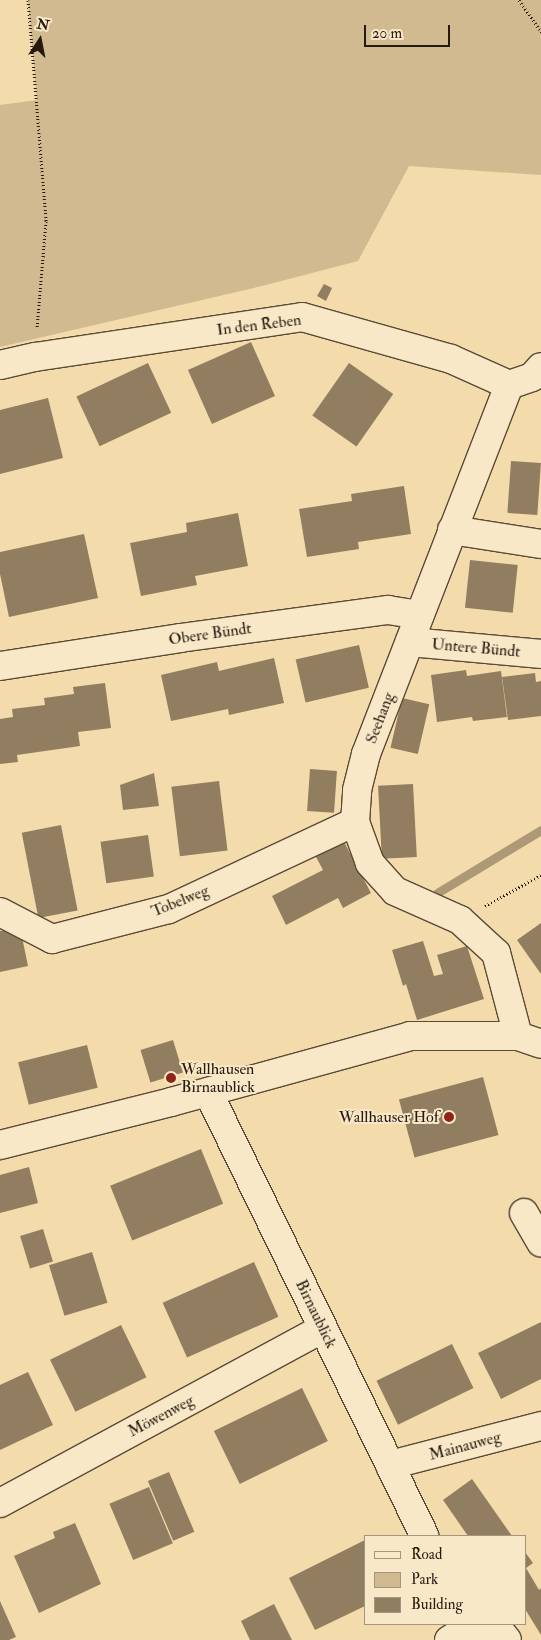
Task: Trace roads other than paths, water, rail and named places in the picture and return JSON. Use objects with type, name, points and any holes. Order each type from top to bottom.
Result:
[{"type":"street","name":"In den Reben","points":[[0,365],[35,357],[302,317],[451,358],[509,385]]},
{"type":"street","points":[[509,385],[532,376],[541,367]]},
{"type":"street","name":"Seehang","points":[[509,385],[366,754],[357,790],[355,822],[370,863],[395,891],[460,920],[496,953],[530,1040]]},
{"type":"street","points":[[452,530],[541,544]]},
{"type":"street","name":"Obere Bündt","points":[[0,666],[189,637],[388,610],[420,615]]},
{"type":"street","name":"Untere Bündt","points":[[410,642],[541,654]]},
{"type":"street","name":"Tobelweg","points":[[0,912],[52,939],[169,909],[355,822]]},
{"type":"street","points":[[0,1145],[208,1092],[410,1036],[530,1040]]},
{"type":"street","name":"Birnaublick","points":[[208,1092],[425,1535]]},
{"type":"street","points":[[524,1213],[541,1242]]},
{"type":"street","name":"Möwenweg","points":[[0,1503],[323,1328]]},
{"type":"street","name":"Mainauweg","points":[[390,1465],[541,1426]]},
{"type":"street","points":[[462,1630],[503,1635],[507,1640]]},
{"type":"waterway","points":[[437,893],[541,830]]},
{"type":"place","name":"Wallhausen Birnaublick","points":[[171,1078]]},
{"type":"place","name":"Wallhauser Hof","points":[[449,1117]]}]
